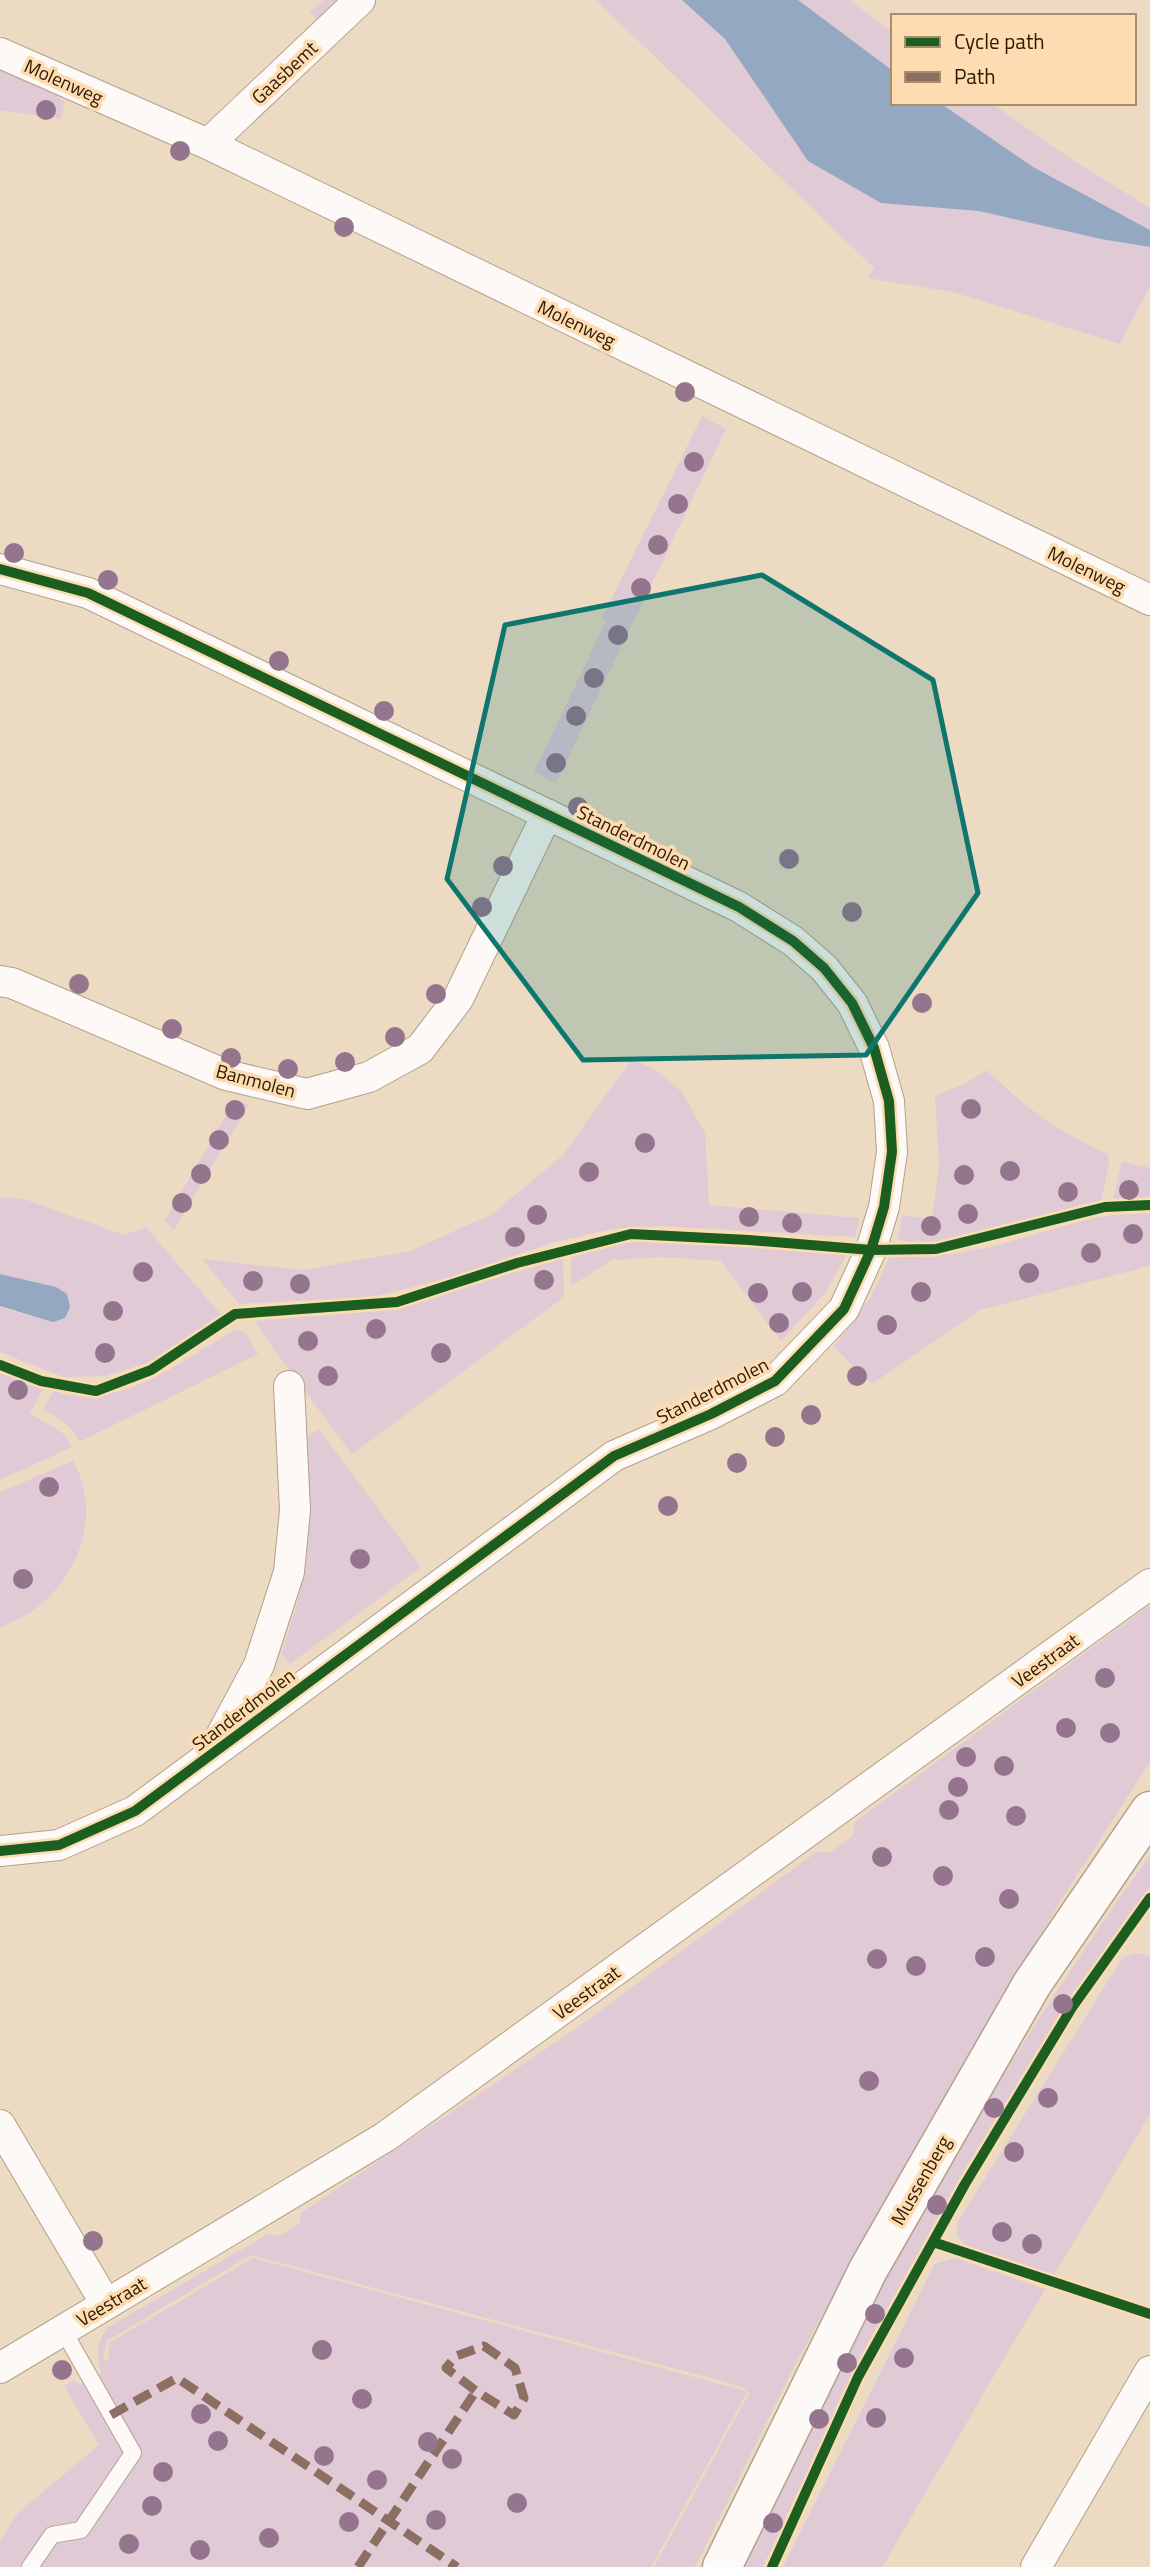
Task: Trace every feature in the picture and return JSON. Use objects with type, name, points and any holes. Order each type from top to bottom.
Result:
[{"type":"street","name":"Gaasbemt","points":[[208,144],[360,0]]},
{"type":"street","name":"Molenweg","points":[[0,53],[208,144],[1150,600]]},
{"type":"street","name":"Standerdmolen","points":[[0,569],[88,593],[739,907],[793,941],[824,968],[852,1003],[874,1048],[889,1101],[890,1163],[884,1207],[871,1250],[844,1309],[775,1381],[614,1456],[135,1811],[59,1845],[0,1851]]},
{"type":"street","name":"Banmolen","points":[[0,981],[12,983],[226,1075],[307,1094],[369,1077],[420,1049],[458,999],[547,814]]},
{"type":"street","name":"Standerdmolen","points":[[211,1754],[259,1665],[289,1572],[295,1510],[289,1385]]},
{"type":"street","name":"Veestraat","points":[[0,2368],[385,2137],[1150,1584]]},
{"type":"street","name":"Mussenberg","points":[[722,2567],[868,2270],[1032,1984],[1150,1811]]},
{"type":"street","points":[[0,2125],[106,2304]]},
{"type":"street","points":[[1037,2567],[1150,2371]]},
{"type":"lane","points":[[30,2567],[52,2535],[81,2530],[132,2453],[63,2330]]},
{"type":"highlighted area","points":[[762,575],[933,680],[978,893],[866,1055],[583,1060],[447,879],[505,625]]},
{"type":"shaded area","points":[[323,0],[352,0],[321,24],[310,12]]},
{"type":"shaded area","points":[[596,0],[850,0],[891,31],[891,105],[994,105],[1074,161],[1150,208],[1150,286],[1120,344],[953,292],[867,278],[874,268]]},
{"type":"shaded area","points":[[0,60],[52,84],[59,98],[65,102],[61,119],[0,110]]},
{"type":"shaded area","points":[[702,416],[726,429],[556,783],[534,772],[606,621],[602,618]]},
{"type":"shaded area","points":[[632,1059],[657,1071],[682,1092],[705,1133],[709,1205],[859,1218],[855,1237],[664,1226],[611,1229],[552,1243],[445,1279],[372,1297],[239,1304],[202,1259],[303,1270],[410,1251],[492,1214],[563,1155]]},
{"type":"shaded area","points":[[987,1070],[1042,1118],[1107,1154],[1109,1163],[1101,1201],[1028,1223],[968,1237],[916,1242],[897,1239],[903,1215],[932,1219],[939,1165],[935,1096],[966,1083]]},
{"type":"shaded area","points":[[235,1100],[249,1105],[174,1230],[165,1220]]},
{"type":"shaded area","points":[[1122,1161],[1150,1168],[1150,1197],[1113,1199]]},
{"type":"shaded area","points":[[0,1197],[24,1199],[124,1235],[146,1227],[222,1316],[155,1360],[106,1376],[63,1377],[0,1352],[0,1306],[15,1312],[56,1287],[0,1274]]},
{"type":"shaded area","points":[[1150,1213],[1150,1266],[980,1310],[872,1384],[834,1347],[871,1297],[890,1256],[954,1254],[995,1246],[1092,1218]]},
{"type":"shaded area","points":[[655,1241],[848,1252],[826,1292],[781,1341],[721,1261],[662,1257],[612,1260],[571,1286],[571,1255],[611,1244]]},
{"type":"shaded area","points":[[563,1258],[564,1297],[352,1454],[255,1321],[391,1310]]},
{"type":"shaded area","points":[[239,1330],[246,1334],[258,1354],[79,1442],[68,1426],[43,1409],[54,1391],[77,1396],[101,1395],[141,1384]]},
{"type":"shaded area","points":[[0,1370],[44,1388],[30,1413],[64,1434],[72,1447],[0,1480]]},
{"type":"shaded area","points":[[319,1429],[421,1567],[290,1664],[281,1653],[298,1598],[308,1548],[309,1496],[304,1439]]},
{"type":"shaded area","points":[[73,1461],[83,1485],[86,1511],[83,1536],[75,1560],[62,1582],[45,1601],[24,1616],[0,1627],[0,1492]]},
{"type":"shaded area","points":[[1150,1605],[1150,1762],[1066,1892],[927,2125],[796,2363],[695,2567],[654,2567],[750,2392],[747,2392],[651,2567],[0,2567],[0,2541],[18,2513],[99,2445],[64,2386],[74,2380],[80,2385],[101,2373],[98,2350],[107,2328],[268,2234],[279,2236],[299,2224],[301,2213],[571,2032],[818,1851],[829,1853],[853,1836],[855,1822]],"holes":[[[251,2255],[747,2389],[746,2391],[253,2258],[109,2343],[109,2359],[105,2361],[103,2357],[107,2341]]]},
{"type":"shaded area","points":[[1150,1855],[1150,1886],[1044,2043],[941,2215],[853,2376],[763,2567],[744,2567],[832,2381],[929,2200],[1035,2025]]},
{"type":"shaded area","points":[[1138,1953],[1150,1957],[1150,2114],[1053,2277],[965,2245],[958,2236],[957,2223],[1123,1957]]},
{"type":"shaded area","points":[[955,2258],[1045,2289],[882,2567],[783,2567],[935,2264]]},
{"type":"water","points":[[682,0],[798,0],[891,70],[891,105],[943,105],[1033,167],[1150,230],[1150,247],[1101,239],[979,211],[881,203],[808,161],[725,39]]},
{"type":"water","points":[[0,1274],[56,1287],[67,1294],[70,1307],[65,1318],[53,1322],[0,1306]]},
{"type":"marked path","points":[[484,2346],[515,2368],[524,2398],[514,2415],[446,2368],[456,2356],[484,2346]]},
{"type":"marked path","points":[[111,2415],[177,2378],[457,2567]]},
{"type":"marked path","points":[[358,2567],[476,2391]]},
{"type":"cycle path","points":[[0,569],[88,593],[739,907],[793,941],[824,968],[852,1003],[874,1048],[889,1101],[892,1152],[884,1207],[871,1250],[844,1309],[775,1381],[711,1414],[614,1456],[135,1811],[59,1845],[0,1851]]},
{"type":"cycle path","points":[[0,1365],[41,1381],[96,1391],[151,1370],[235,1314],[397,1302],[517,1263],[631,1234],[871,1250],[936,1249],[1105,1207],[1150,1205]]},
{"type":"cycle path","points":[[772,2567],[858,2377],[965,2184],[1073,2006],[1150,1898]]},
{"type":"cycle path","points":[[933,2242],[1150,2314]]}]
